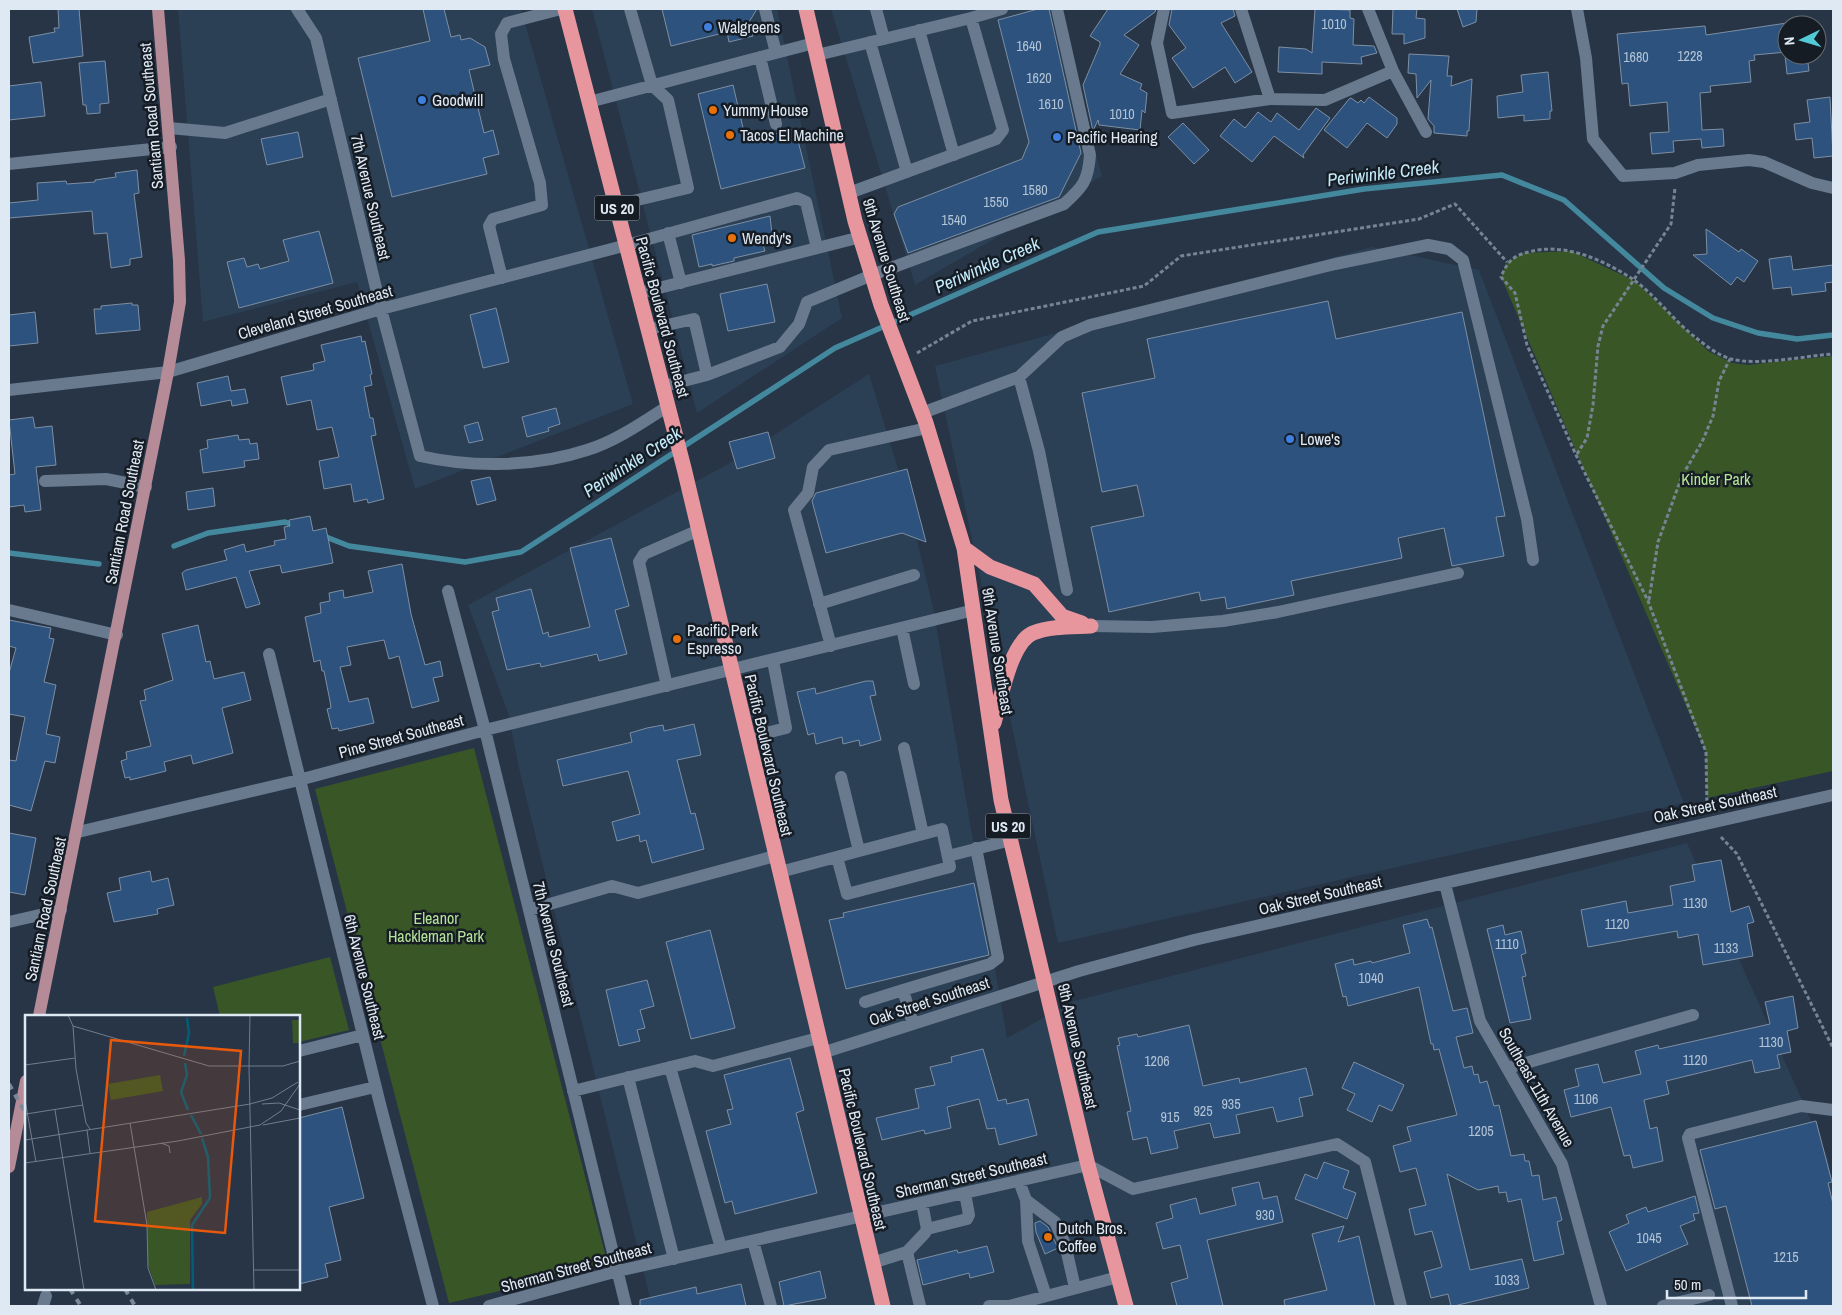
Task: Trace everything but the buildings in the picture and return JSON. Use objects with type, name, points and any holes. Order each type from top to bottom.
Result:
[{"type":"highway","name":"Pacific Boulevard Southeast","points":[[565,9],[664,386],[883,1306]]},
{"type":"highway","name":"9th Avenue Southeast","points":[[806,9],[860,237],[881,305],[928,428],[964,548],[1001,800],[1088,1165],[1126,1306]]},
{"type":"highway","points":[[964,548],[990,567],[1034,584],[1062,616],[1091,626]]},
{"type":"highway","points":[[992,729],[1009,671],[1021,641],[1033,633],[1048,629],[1091,626]]},
{"type":"main road","name":"Santiam Road Southeast","points":[[40,1015],[146,487],[180,302],[171,147],[158,9]]},
{"type":"main road","points":[[9,1167],[25,1086]]},
{"type":"street","name":"7th Avenue Southeast","points":[[297,9],[316,38],[381,309],[420,456],[475,465],[557,459],[589,450],[624,433],[668,406]]},
{"type":"street","points":[[502,278],[489,226],[492,220],[542,205],[540,183],[504,59],[501,34],[507,23],[560,9]]},
{"type":"street","points":[[616,205],[688,188],[668,100],[652,85],[630,9]]},
{"type":"street","points":[[765,9],[776,53]]},
{"type":"street","points":[[876,9],[884,39]]},
{"type":"street","points":[[589,102],[776,53],[870,42],[1002,9]]},
{"type":"street","points":[[664,386],[707,375],[780,348],[799,324],[807,302],[872,275],[1064,204],[1081,189],[1089,174],[1090,155],[1057,9]]},
{"type":"street","points":[[1164,9],[1156,43],[1172,113],[1270,99],[1325,100],[1393,71]]},
{"type":"street","points":[[1241,9],[1270,99]]},
{"type":"street","points":[[1368,9],[1393,71],[1426,132]]},
{"type":"street","points":[[1577,9],[1586,58],[1593,139],[1623,176],[1675,172],[1698,165],[1749,160],[1764,162],[1812,182],[1833,188]]},
{"type":"street","points":[[849,193],[996,139],[1003,130],[976,14]]},
{"type":"street","points":[[919,30],[954,155]]},
{"type":"street","points":[[870,42],[907,172]]},
{"type":"street","points":[[760,57],[776,124]]},
{"type":"street","points":[[169,128],[225,133],[330,98]]},
{"type":"street","points":[[9,164],[171,147]]},
{"type":"street","name":"Cleveland Street Southeast","points":[[9,390],[168,372],[381,309],[627,245],[797,198],[806,202],[817,248]]},
{"type":"street","points":[[668,233],[681,282]]},
{"type":"street","points":[[639,294],[860,237]]},
{"type":"street","points":[[922,413],[1019,377],[1062,337],[1090,324],[1335,264],[1428,245],[1450,248],[1462,260],[1527,519],[1533,560]]},
{"type":"street","points":[[649,329],[694,319],[707,375]]},
{"type":"street","points":[[1019,377],[1039,451],[1067,590]]},
{"type":"street","points":[[831,646],[794,510],[808,492],[813,467],[828,450],[928,428]]},
{"type":"street","points":[[45,481],[106,479],[146,487]]},
{"type":"street","points":[[667,686],[640,562],[644,554],[699,530]]},
{"type":"street","points":[[1091,626],[1152,627],[1223,621],[1278,612],[1458,573]]},
{"type":"street","points":[[819,604],[914,575]]},
{"type":"street","name":"7th Avenue Southeast","points":[[448,591],[485,730],[626,1306]]},
{"type":"street","points":[[9,610],[116,635]]},
{"type":"street","name":"Pine Street Southeast","points":[[78,832],[299,780],[485,730],[773,661],[974,610]]},
{"type":"street","points":[[902,628],[914,684]]},
{"type":"street","name":"6th Avenue Southeast","points":[[269,654],[375,1087],[433,1306]]},
{"type":"street","points":[[747,738],[786,728],[773,661]]},
{"type":"street","points":[[904,748],[923,834]]},
{"type":"street","points":[[841,777],[859,851]]},
{"type":"street","name":"Oak Street Southeast","points":[[573,1091],[695,1061],[713,1066],[913,1024],[1045,982],[1194,940],[1833,795]]},
{"type":"street","points":[[780,872],[942,829],[950,867],[847,894],[838,857]]},
{"type":"street","points":[[948,856],[1011,840]]},
{"type":"street","points":[[865,1002],[990,964],[998,958],[976,848]]},
{"type":"street","points":[[529,910],[612,886],[638,893],[775,856]]},
{"type":"street","name":"Southeast 11th Avenue","points":[[1444,884],[1480,1021],[1562,1164],[1601,1306]]},
{"type":"street","points":[[9,922],[61,910]]},
{"type":"street","points":[[903,990],[913,1024]]},
{"type":"street","points":[[1508,1068],[1693,1015]]},
{"type":"street","points":[[300,1051],[362,1035]]},
{"type":"street","points":[[670,1067],[721,1248]]},
{"type":"street","points":[[628,1077],[674,1258]]},
{"type":"street","points":[[300,1105],[375,1087]]},
{"type":"street","points":[[1732,1306],[1688,1138],[1690,1134],[1800,1106],[1833,1110]]},
{"type":"street","points":[[1088,1165],[1133,1189],[1337,1144],[1366,1162],[1401,1306]]},
{"type":"street","name":"Sherman Street Southeast","points":[[489,1306],[618,1271],[1088,1165]]},
{"type":"street","points":[[1019,1181],[1026,1200],[1028,1241],[1046,1296]]},
{"type":"street","points":[[872,1263],[907,1252],[927,1229],[966,1219],[969,1216],[965,1193]]},
{"type":"street","points":[[1026,1200],[1055,1222],[1065,1244],[1075,1288]]},
{"type":"street","points":[[922,1203],[927,1229]]},
{"type":"street","points":[[753,1241],[771,1306]]},
{"type":"street","points":[[907,1252],[920,1306]]},
{"type":"street","points":[[988,1306],[1009,1306],[1118,1277]]},
{"type":"street","points":[[1663,1306],[1708,1295]]},
{"type":"path","points":[[1576,454],[1587,438],[1594,405],[1598,346],[1603,326],[1635,281],[1671,224],[1675,206],[1675,172]]},
{"type":"path","points":[[899,352],[972,321],[1144,286],[1181,256],[1419,219],[1454,204],[1507,262]]},
{"type":"path","points":[[1833,354],[1759,361],[1730,359],[1706,345],[1683,328],[1635,281],[1596,259],[1571,251],[1544,249],[1530,252],[1507,262],[1501,277],[1515,293],[1527,345],[1576,454],[1648,601],[1706,752],[1708,822],[1737,854],[1833,1048]]},
{"type":"path","points":[[1648,601],[1658,542],[1682,476],[1702,442],[1713,416],[1719,381],[1730,359]]},
{"type":"shaded area","points":[[178,9],[521,9],[633,404],[415,489],[357,282],[203,322]]},
{"type":"shaded area","points":[[592,9],[777,9],[842,318],[697,413]]},
{"type":"shaded area","points":[[831,9],[1055,9],[1102,176],[915,285]]},
{"type":"shaded area","points":[[1372,247],[1479,270],[1684,803],[1058,943],[935,366]]},
{"type":"shaded area","points":[[869,374],[907,498],[933,607],[1007,1038],[1074,1001],[1687,843],[1828,1158],[1833,1192],[1833,1306],[652,1306],[520,773],[508,713],[468,605],[730,463]]},
{"type":"green space","name":"Kinder Park","points":[[1571,251],[1635,281],[1708,351],[1732,363],[1748,365],[1833,356],[1833,771],[1707,798],[1706,752],[1501,277],[1507,262],[1523,253]]},
{"type":"green space","name":"Eleanor Hackleman Park","points":[[474,748],[608,1265],[449,1303],[315,789]]},
{"type":"green space","points":[[330,957],[349,1030],[300,1042],[300,1015],[220,1015],[213,987]]},
{"type":"waterway","name":"Periwinkle Creek","points":[[321,535],[349,546],[465,562],[521,552],[835,348],[1098,232],[1364,189],[1502,175],[1564,200],[1664,288],[1713,318],[1758,333],[1797,339],[1833,335]]},
{"type":"waterway","name":"Periwinkle Creek","points":[[174,546],[208,533],[285,522],[296,526]]},
{"type":"waterway","name":"Periwinkle Creek","points":[[9,553],[99,564]]},
{"type":"railway","points":[[9,1084],[25,1112]]},
{"type":"railway","points":[[71,1290],[81,1306]]},
{"type":"railway","points":[[126,1290],[135,1306]]},
{"type":"place","name":"Walgreens","points":[[708,27]]},
{"type":"place","name":"Goodwill","points":[[422,100]]},
{"type":"place","name":"Yummy House","points":[[713,110]]},
{"type":"place","name":"Tacos El Machine","points":[[730,135]]},
{"type":"place","name":"Pacific Hearing","points":[[1057,137]]},
{"type":"place","name":"Wendy's","points":[[732,238]]},
{"type":"place","name":"Lowe's","points":[[1290,439]]},
{"type":"place","name":"Pacific Perk Espresso","points":[[677,639]]},
{"type":"place","name":"Dutch Bros. Coffee","points":[[1048,1237]]}]
